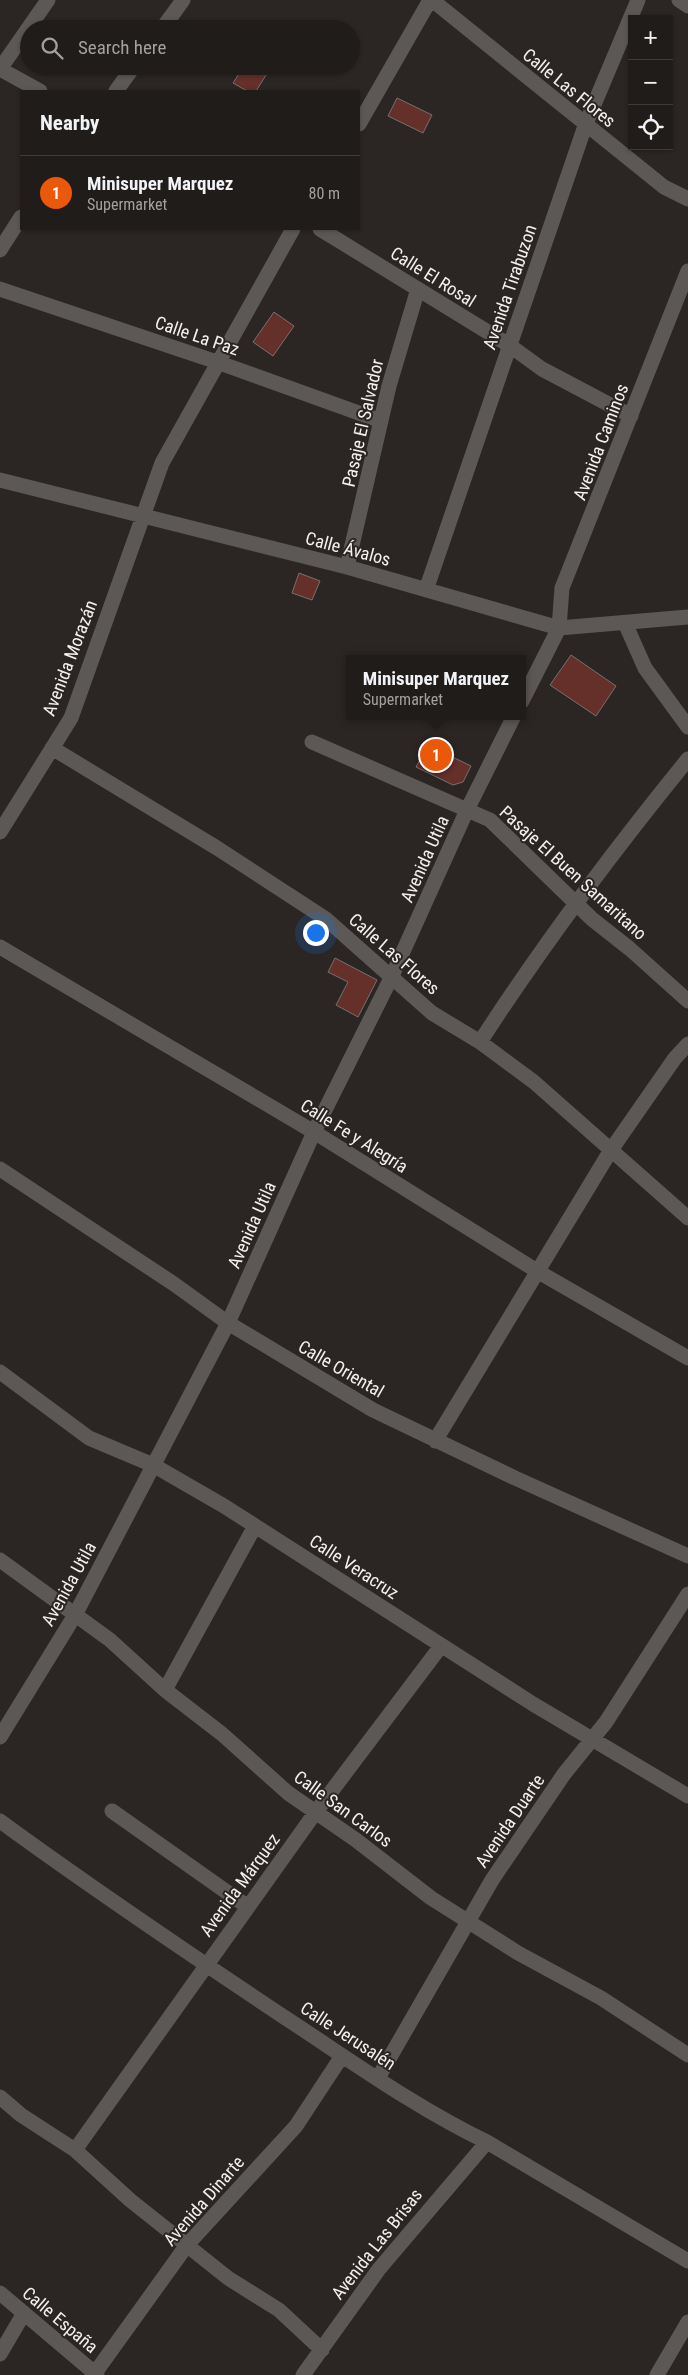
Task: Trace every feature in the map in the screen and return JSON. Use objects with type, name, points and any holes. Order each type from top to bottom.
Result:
[{"type":"street","points":[[34,20],[48,0]]},
{"type":"street","points":[[169,20],[183,0]]},
{"type":"street","points":[[360,122],[431,0]]},
{"type":"street","name":"Calle Las Flores","points":[[431,0],[585,126],[664,187],[688,199]]},
{"type":"street","name":"Avenida Tirabuzon","points":[[426,590],[585,126],[638,0]]},
{"type":"street","points":[[679,0],[688,6]]},
{"type":"street","points":[[20,40],[0,69],[38,90]]},
{"type":"street","points":[[117,90],[128,75]]},
{"type":"street","points":[[0,250],[20,219]]},
{"type":"street","name":"Avenida Morazán","points":[[0,832],[71,718],[162,463],[292,230]]},
{"type":"street","name":"Calle El Rosal","points":[[322,230],[509,345],[542,370],[631,416]]},
{"type":"street","name":"Avenida Caminos","points":[[559,628],[562,588],[688,271]]},
{"type":"street","name":"Pasaje El Salvador","points":[[347,567],[389,386],[418,289]]},
{"type":"street","name":"Calle La Paz","points":[[0,290],[217,362],[381,421]]},
{"type":"street","name":"Calle Ávalos","points":[[0,480],[347,567],[559,628],[688,617]]},
{"type":"street","points":[[624,623],[645,668],[688,727]]},
{"type":"street","points":[[526,693],[559,628]]},
{"type":"street","name":"Avenida Utila","points":[[0,1737],[76,1615],[228,1323],[314,1132],[392,976],[467,810],[512,720]]},
{"type":"street","name":"Pasaje El Buen Samaritano","points":[[312,742],[490,820],[576,903],[688,1001]]},
{"type":"street","name":"Calle Las Flores","points":[[52,748],[217,848],[326,920],[432,1013],[480,1042],[534,1082],[688,1218]]},
{"type":"street","points":[[480,1042],[536,957],[629,831],[688,759]]},
{"type":"street","name":"Calle Fe y Alegría","points":[[0,947],[314,1132],[537,1272],[688,1358]]},
{"type":"street","points":[[435,1441],[611,1150],[664,1074],[688,1044]]},
{"type":"street","name":"Calle Oriental","points":[[0,1169],[174,1284],[228,1323],[373,1410],[435,1441],[688,1556]]},
{"type":"street","name":"Calle Veracruz","points":[[0,1372],[89,1438],[153,1465],[255,1526],[591,1740],[688,1796]]},
{"type":"street","points":[[166,1690],[255,1526]]},
{"type":"street","name":"Calle San Carlos","points":[[0,1560],[110,1640],[166,1690],[222,1734],[288,1793],[431,1898],[518,1953],[601,1998],[688,2054]]},
{"type":"street","name":"Avenida Duarte","points":[[378,2078],[492,1880],[564,1774],[606,1722],[688,1594]]},
{"type":"street","name":"Avenida Márquez","points":[[75,2150],[315,1813],[442,1646]]},
{"type":"street","points":[[112,1811],[248,1907]]},
{"type":"street","name":"Calle Jerusalén","points":[[0,1821],[206,1965],[342,2056],[462,2130],[487,2142],[688,2261]]},
{"type":"street","name":"Avenida Dinarte","points":[[96,2374],[187,2246],[296,2126],[342,2056]]},
{"type":"street","points":[[0,2097],[21,2115],[75,2150],[130,2200],[228,2278],[279,2310],[322,2350]]},
{"type":"street","name":"Avenida Las Brisas","points":[[303,2375],[379,2269],[487,2142]]},
{"type":"street","name":"Calle España","points":[[0,2294],[96,2374]]},
{"type":"street","points":[[0,2354],[24,2313]]},
{"type":"street","points":[[657,2375],[688,2322]]},
{"type":"building","points":[[238,75],[266,75],[257,90],[245,90],[233,83]]},
{"type":"building","points":[[397,98],[432,115],[423,133],[388,116]]},
{"type":"building","points":[[274,312],[294,326],[273,356],[253,342]]},
{"type":"building","points":[[299,573],[320,581],[312,600],[292,593]]},
{"type":"building","points":[[571,655],[616,686],[596,716],[550,685]]},
{"type":"building","points":[[428,745],[471,766],[463,782],[453,785],[416,767]]},
{"type":"building","points":[[335,958],[377,980],[358,1017],[336,1005],[348,982],[328,972]]},
{"type":"place","name":"Minisuper Marquez","points":[[436,755]]}]
